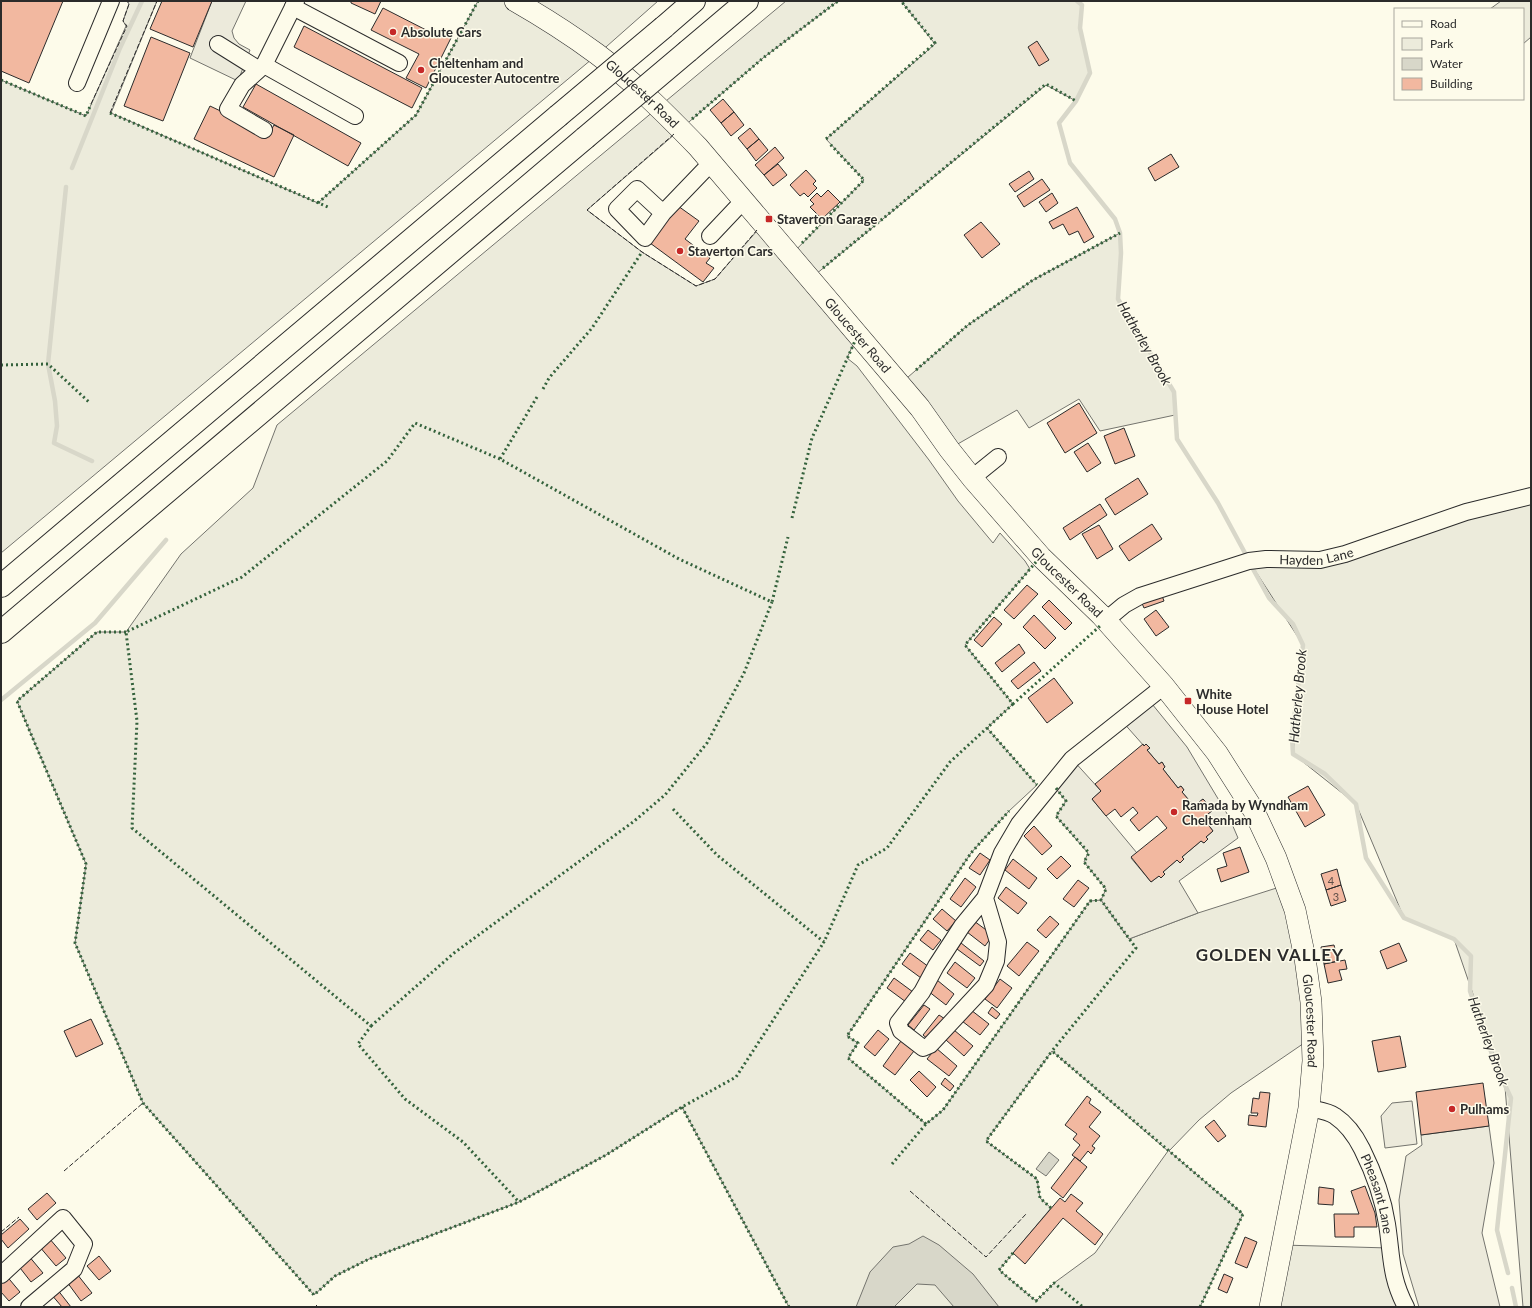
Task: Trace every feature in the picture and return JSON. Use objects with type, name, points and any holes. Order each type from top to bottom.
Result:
[{"type":"highway","points":[[1,586],[694,1]]},
{"type":"highway","points":[[1,632],[747,1]]},
{"type":"main road","name":"Gloucester Road","points":[[515,1],[598,54],[662,111],[698,147],[920,408],[972,478],[1046,561],[1106,620],[1164,686],[1218,753],[1243,791],[1266,834],[1286,885],[1302,940],[1311,1002],[1313,1061],[1309,1108],[1270,1307]]},
{"type":"street","points":[[77,83],[110,1]]},
{"type":"street","points":[[264,130],[228,109],[242,85],[261,67],[294,4],[400,63]]},
{"type":"street","points":[[218,44],[355,116]]},
{"type":"street","points":[[663,214],[711,163]]},
{"type":"street","points":[[710,236],[744,200]]},
{"type":"street","points":[[972,478],[998,457]]},
{"type":"street","name":"Hayden Lane","points":[[1106,620],[1124,605],[1140,596],[1249,561],[1266,559],[1320,560],[1345,554],[1466,512],[1531,496]]},
{"type":"street","points":[[985,898],[998,942],[996,961],[986,985],[930,1046],[923,1048],[901,1031],[898,1023],[922,992],[936,966],[962,926],[985,898],[1002,853],[1019,824],[1072,759],[1164,686]]},
{"type":"street","name":"Pheasant Lane","points":[[1309,1108],[1334,1115],[1349,1130],[1364,1153],[1377,1182],[1387,1226],[1391,1263],[1399,1293],[1406,1307]]},
{"type":"street","points":[[1,1275],[63,1218],[84,1244],[74,1269],[29,1307]]},
{"type":"green space","points":[[127,1],[157,1],[111,113],[318,203],[416,115],[478,1],[658,1],[598,54],[1,553],[1,80],[86,116],[126,26],[123,21],[129,4]]},
{"type":"green space","points":[[786,1],[838,1],[763,58],[587,210],[642,252],[696,286],[715,279],[763,224],[790,256],[864,180],[826,139],[935,44],[901,1],[1077,1],[1082,5],[1080,28],[1090,73],[1076,101],[1046,85],[810,279],[858,334],[847,358],[857,366],[929,460],[958,501],[993,543],[1000,533],[1025,561],[1030,569],[965,645],[1013,704],[987,728],[1037,785],[1009,811],[971,853],[847,1036],[858,1043],[848,1058],[926,1124],[943,1110],[1090,901],[1101,900],[1129,939],[1198,913],[1286,885],[1313,1037],[1231,1093],[1199,1120],[1169,1151],[1243,1214],[1200,1307],[789,1307],[682,1107],[606,1155],[519,1202],[369,1259],[335,1276],[314,1295],[143,1103],[75,943],[86,864],[17,701],[97,632],[126,632],[181,554],[253,488],[277,425]],"holes":[[[1052,1051],[1168,1151],[1095,1253],[1054,1283],[1036,1301],[999,1270],[1051,1208],[1040,1198],[1037,1179],[986,1141]]]},
{"type":"green space","points":[[1501,1],[1531,1],[1531,37],[1524,43],[1524,8],[1491,8]]},
{"type":"green space","points":[[1120,233],[1121,253],[1118,299],[1174,392],[1175,415],[1100,431],[1079,399],[1029,428],[1017,410],[949,449],[900,384],[968,325],[1033,280]]},
{"type":"green space","points":[[1531,498],[1531,1307],[1523,1307],[1505,1087],[1454,939],[1404,918],[1356,804],[1293,754],[1303,645],[1249,561],[1320,560]]},
{"type":"green space","points":[[1282,1245],[1389,1248],[1406,1307],[1277,1307]]},
{"type":"shaded area","points":[[212,1],[246,1],[232,31],[234,38],[239,44],[250,50],[238,81],[190,58]]},
{"type":"shaded area","points":[[1148,699],[1187,747],[1229,817],[1238,838],[1179,881],[1198,913],[1129,939],[1101,900],[1106,889],[1084,862],[1088,853],[1056,816],[1066,801],[1052,784],[1072,759],[1101,791],[1092,799],[1137,853],[1131,858],[1151,882],[1159,876],[1161,878],[1165,874],[1163,872],[1177,860],[1180,863],[1184,859],[1182,857],[1201,841],[1204,843],[1208,839],[1206,837],[1213,831],[1203,818],[1213,810],[1203,799],[1194,806],[1182,792],[1184,790],[1181,786],[1178,788],[1163,769],[1165,767],[1162,762],[1159,764],[1147,750],[1150,748],[1146,744],[1144,746],[1121,720]]},
{"type":"shaded area","points":[[1412,1101],[1417,1144],[1385,1148],[1381,1116],[1392,1103]]},
{"type":"shaded area","points":[[1489,1126],[1494,1163],[1482,1233],[1500,1307],[1419,1307],[1403,1254],[1399,1200],[1406,1156],[1422,1145],[1421,1135]]},
{"type":"water","points":[[1049,1152],[1059,1160],[1046,1176],[1036,1169]]},
{"type":"water","points":[[923,1236],[939,1245],[973,1274],[999,1307],[954,1307],[935,1285],[917,1284],[894,1307],[856,1307],[870,1272],[893,1247],[909,1244]]},
{"type":"building","points":[[1,1],[63,1],[29,83],[1,71]]},
{"type":"building","points":[[162,1],[212,1],[193,47],[150,29]]},
{"type":"building","points":[[351,1],[381,1],[375,14],[351,3]]},
{"type":"building","points":[[383,8],[430,32],[432,28],[451,38],[426,88],[406,78],[419,54],[371,30]]},
{"type":"building","points":[[304,26],[422,88],[412,108],[294,47]]},
{"type":"building","points":[[151,37],[190,53],[163,121],[124,106]]},
{"type":"building","points":[[1037,41],[1049,60],[1039,66],[1028,47]]},
{"type":"building","points":[[256,84],[361,143],[348,166],[243,107]]},
{"type":"building","points":[[723,99],[734,112],[721,123],[710,110]]},
{"type":"building","points":[[210,106],[269,134],[274,125],[294,135],[274,177],[194,139]]},
{"type":"building","points":[[734,112],[744,125],[731,136],[721,123]]},
{"type":"building","points":[[750,128],[759,139],[747,149],[738,138]]},
{"type":"building","points":[[759,139],[768,150],[756,161],[747,149]]},
{"type":"building","points":[[775,147],[784,158],[764,175],[755,165]]},
{"type":"building","points":[[1171,154],[1179,167],[1155,181],[1148,168]]},
{"type":"building","points":[[778,164],[787,175],[773,186],[764,175]]},
{"type":"building","points":[[806,170],[816,181],[813,184],[817,188],[808,197],[804,193],[800,196],[790,185]]},
{"type":"building","points":[[1029,171],[1034,179],[1015,192],[1009,184]]},
{"type":"building","points":[[1042,179],[1050,190],[1024,207],[1017,196]]},
{"type":"building","points":[[828,190],[840,202],[822,219],[810,207],[814,204],[810,200],[817,193],[821,197]]},
{"type":"building","points":[[1052,193],[1058,203],[1046,212],[1039,202]]},
{"type":"building","name":"Staverton Cars","points":[[678,206],[699,221],[685,239],[710,258],[706,263],[714,268],[703,282],[650,243]]},
{"type":"building","points":[[1077,207],[1094,237],[1084,243],[1078,231],[1069,235],[1063,224],[1053,229],[1049,222]]},
{"type":"building","points":[[981,222],[1000,244],[982,258],[964,235]]},
{"type":"building","points":[[1079,403],[1097,433],[1065,453],[1047,423]]},
{"type":"building","points":[[1124,428],[1135,456],[1115,464],[1104,436]]},
{"type":"building","points":[[1088,443],[1101,463],[1087,472],[1074,452]]},
{"type":"building","points":[[1138,478],[1148,494],[1115,515],[1105,499]]},
{"type":"building","points":[[1100,504],[1107,515],[1070,540],[1063,528]]},
{"type":"building","points":[[1152,524],[1162,539],[1129,561],[1119,546]]},
{"type":"building","points":[[1099,525],[1113,549],[1097,559],[1082,534]]},
{"type":"building","points":[[1027,585],[1038,594],[1014,619],[1004,610]]},
{"type":"building","points":[[1161,593],[1164,601],[1144,608],[1141,601]]},
{"type":"building","points":[[1049,600],[1072,623],[1065,630],[1042,607]]},
{"type":"building","points":[[1156,610],[1169,627],[1156,636],[1144,619]]},
{"type":"building","points":[[1034,615],[1056,638],[1045,649],[1023,627]]},
{"type":"building","points":[[994,617],[1002,624],[982,647],[974,640]]},
{"type":"building","points":[[1019,644],[1025,653],[1002,672],[995,663]]},
{"type":"building","points":[[1034,662],[1041,671],[1018,689],[1011,681]]},
{"type":"building","points":[[1054,678],[1073,703],[1047,723],[1028,698]]},
{"type":"building","name":"Ramada by Wyndham Cheltenham","points":[[1143,744],[1144,746],[1146,744],[1150,748],[1147,750],[1159,764],[1162,762],[1165,767],[1163,769],[1178,788],[1181,786],[1184,790],[1182,792],[1194,806],[1203,799],[1213,810],[1203,818],[1213,831],[1206,837],[1208,839],[1204,843],[1201,841],[1182,857],[1184,859],[1180,863],[1177,860],[1163,872],[1165,874],[1161,878],[1159,876],[1151,882],[1131,857],[1167,828],[1157,816],[1139,831],[1130,820],[1138,813],[1133,807],[1121,817],[1115,809],[1106,816],[1092,799],[1101,791],[1095,784]]},
{"type":"building","points":[[1308,786],[1325,815],[1305,827],[1288,797]]},
{"type":"building","points":[[1034,826],[1052,846],[1042,855],[1024,836]]},
{"type":"building","points":[[1240,847],[1249,872],[1221,882],[1217,869],[1227,866],[1223,853]]},
{"type":"building","points":[[980,853],[990,860],[980,875],[969,868]]},
{"type":"building","points":[[1061,856],[1071,866],[1057,879],[1047,869]]},
{"type":"building","points":[[1013,859],[1037,878],[1029,889],[1005,870]]},
{"type":"building","points":[[1337,869],[1341,885],[1326,890],[1321,874]]},
{"type":"building","points":[[965,878],[976,887],[961,907],[950,899]]},
{"type":"building","points":[[1078,880],[1089,888],[1074,907],[1063,899]]},
{"type":"building","points":[[1341,885],[1346,901],[1331,906],[1326,890]]},
{"type":"building","points":[[1006,887],[1027,903],[1018,914],[998,898]]},
{"type":"building","points":[[942,909],[956,921],[947,931],[933,919]]},
{"type":"building","points":[[1050,916],[1059,924],[1046,938],[1037,930]]},
{"type":"building","points":[[974,921],[993,935],[985,946],[967,932]]},
{"type":"building","points":[[928,930],[941,940],[933,950],[920,940]]},
{"type":"building","points":[[1027,942],[1039,951],[1019,976],[1007,966]]},
{"type":"building","points":[[961,943],[984,961],[980,966],[957,949]]},
{"type":"building","points":[[1399,943],[1407,961],[1387,969],[1380,951]]},
{"type":"building","points":[[1334,945],[1338,961],[1324,964],[1321,947]]},
{"type":"building","points":[[910,953],[929,967],[921,978],[902,964]]},
{"type":"building","points":[[1345,960],[1347,969],[1339,970],[1342,980],[1328,983],[1324,964]]},
{"type":"building","points":[[955,962],[975,978],[967,988],[947,973]]},
{"type":"building","points":[[894,978],[913,992],[906,1002],[887,988]]},
{"type":"building","points":[[1000,979],[1012,988],[997,1008],[985,999]]},
{"type":"building","points":[[937,980],[954,994],[946,1005],[928,991]]},
{"type":"building","points":[[924,1005],[930,1009],[914,1030],[908,1025]]},
{"type":"building","points":[[992,1007],[1000,1014],[996,1019],[988,1013]]},
{"type":"building","points":[[971,1010],[989,1024],[980,1035],[962,1021]]},
{"type":"building","points":[[939,1015],[945,1019],[929,1040],[923,1035]]},
{"type":"building","points":[[91,1019],[103,1044],[76,1057],[64,1031]]},
{"type":"building","points":[[878,1030],[889,1039],[875,1056],[864,1047]]},
{"type":"building","points":[[954,1030],[973,1046],[964,1056],[946,1040]]},
{"type":"building","points":[[1400,1036],[1406,1067],[1378,1072],[1372,1041]]},
{"type":"building","points":[[901,1041],[914,1051],[895,1075],[883,1066]]},
{"type":"building","points":[[936,1048],[957,1066],[949,1076],[927,1059]]},
{"type":"building","points":[[919,1071],[936,1087],[927,1097],[910,1080]]},
{"type":"building","points":[[945,1078],[954,1086],[950,1091],[941,1084]]},
{"type":"building","name":"Pulhams","points":[[1483,1083],[1489,1126],[1421,1135],[1416,1092]]},
{"type":"building","points":[[1260,1092],[1270,1093],[1266,1127],[1248,1125],[1249,1115],[1257,1116],[1258,1113],[1251,1113],[1253,1098],[1259,1099]]},
{"type":"building","points":[[1087,1096],[1091,1099],[1089,1103],[1101,1112],[1089,1127],[1100,1136],[1092,1146],[1095,1148],[1091,1154],[1088,1151],[1080,1161],[1072,1155],[1080,1145],[1073,1139],[1077,1134],[1065,1125]]},
{"type":"building","points":[[1214,1120],[1226,1136],[1218,1142],[1205,1127]]},
{"type":"building","points":[[1075,1157],[1087,1167],[1063,1198],[1051,1188]]},
{"type":"building","points":[[1365,1186],[1375,1213],[1377,1227],[1354,1227],[1354,1237],[1335,1237],[1334,1214],[1359,1214],[1351,1191]]},
{"type":"building","points":[[1319,1187],[1334,1189],[1333,1205],[1318,1204]]},
{"type":"building","points":[[47,1193],[56,1203],[37,1220],[28,1209]]},
{"type":"building","points":[[1071,1194],[1083,1203],[1076,1211],[1103,1234],[1095,1245],[1063,1218],[1025,1264],[1013,1253],[1060,1198],[1065,1202]]},
{"type":"building","points":[[20,1219],[29,1229],[8,1248],[1,1239],[1,1235]]},
{"type":"building","points":[[1245,1237],[1257,1242],[1247,1268],[1235,1263]]},
{"type":"building","points":[[49,1238],[66,1258],[56,1266],[39,1246]]},
{"type":"building","points":[[28,1255],[43,1273],[31,1282],[17,1264]]},
{"type":"building","points":[[99,1256],[111,1271],[99,1280],[87,1266]]},
{"type":"building","points":[[5,1274],[20,1292],[9,1301],[1,1292],[1,1278]]},
{"type":"building","points":[[77,1274],[92,1293],[81,1301],[67,1282]]},
{"type":"building","points":[[1224,1274],[1233,1278],[1227,1293],[1218,1289]]},
{"type":"building","points":[[57,1289],[71,1307],[62,1307],[51,1294]]},
{"type":"waterway","points":[[72,168],[120,48],[142,1]]},
{"type":"waterway","name":"Hatherley Brook","points":[[1077,1],[1082,5],[1080,28],[1090,73],[1076,101],[1059,123],[1070,163],[1115,219],[1120,233],[1121,253],[1118,299],[1174,392],[1177,439],[1218,503],[1245,553]]},
{"type":"waterway","points":[[66,187],[48,364],[55,401],[57,426],[54,443],[92,461]]},
{"type":"waterway","points":[[1,700],[95,623],[166,540]]},
{"type":"waterway","name":"Hatherley Brook","points":[[1253,569],[1269,598],[1293,624],[1303,645],[1292,737],[1293,754],[1325,774],[1356,804],[1366,858],[1404,918],[1454,939],[1471,956],[1470,991],[1496,1066],[1511,1098],[1497,1230],[1508,1273]]},
{"type":"waterway","name":"Hatherley Brook","points":[[1512,1288],[1516,1307]]},
{"type":"hedge","points":[[318,203],[416,115],[478,1]]},
{"type":"hedge","points":[[692,119],[763,58],[838,1]]},
{"type":"hedge","points":[[826,139],[935,43],[901,1]]},
{"type":"hedge","points":[[1,80],[86,116],[91,104]]},
{"type":"hedge","points":[[823,268],[1046,84],[1076,101]]},
{"type":"hedge","points":[[110,113],[328,207]]},
{"type":"hedge","points":[[802,243],[864,180],[830,144]]},
{"type":"hedge","points":[[916,370],[968,325],[1033,280],[1120,233]]},
{"type":"hedge","points":[[543,389],[549,378],[592,328],[642,252]]},
{"type":"hedge","points":[[792,518],[812,438],[855,341]]},
{"type":"hedge","points":[[1,365],[48,364],[90,403]]},
{"type":"hedge","points":[[537,397],[500,459],[679,559],[772,602],[788,537]]},
{"type":"hedge","points":[[500,459],[415,423],[387,461],[242,577],[126,632],[137,721],[132,828],[371,1026],[358,1044],[405,1099],[463,1142],[519,1202]]},
{"type":"hedge","points":[[1036,562],[965,645],[1013,704],[1100,626]]},
{"type":"hedge","points":[[371,1026],[454,953],[633,822],[665,795],[707,743],[744,673],[772,602]]},
{"type":"hedge","points":[[126,632],[97,632],[17,701],[86,864],[75,943],[143,1103],[314,1295],[335,1276],[369,1259],[519,1202],[606,1155],[682,1107],[736,1077],[824,942]]},
{"type":"hedge","points":[[1013,704],[987,728],[1037,785]]},
{"type":"hedge","points":[[673,809],[717,855],[824,942],[858,865],[887,848],[950,762],[987,728]]},
{"type":"hedge","points":[[1056,788],[1066,801],[1056,816],[1089,853],[1084,862],[1106,889],[1101,900],[1136,948],[1052,1051],[1243,1214],[1200,1307]]},
{"type":"hedge","points":[[926,1124],[848,1058],[858,1043],[847,1036],[971,853],[1009,811]]},
{"type":"hedge","points":[[892,1164],[926,1124],[943,1110],[1090,901],[1101,900]]},
{"type":"hedge","points":[[1051,1208],[1040,1198],[1037,1179],[986,1141],[1052,1051]]},
{"type":"hedge","points":[[682,1107],[789,1307]]},
{"type":"hedge","points":[[1013,1253],[999,1270],[1036,1301],[1054,1283],[1083,1307]]},
{"type":"fence","points":[[91,104],[127,26],[123,21],[129,4],[127,1]]},
{"type":"fence","points":[[110,113],[157,1]]},
{"type":"fence","points":[[674,134],[587,210],[642,252],[696,286],[715,279],[757,230]]},
{"type":"fence","points":[[64,1171],[143,1103]]},
{"type":"fence","points":[[910,1191],[986,1257],[1026,1214]]},
{"type":"fence","points":[[1,1232],[19,1217]]},
{"type":"place","name":"Absolute Cars","points":[[393,32]]},
{"type":"place","name":"Cheltenham and Gloucester Autocentre","points":[[421,70]]},
{"type":"place","name":"Staverton Garage","points":[[769,219]]},
{"type":"place","name":"Staverton Cars","points":[[680,251]]},
{"type":"place","name":"White House Hotel","points":[[1188,701]]},
{"type":"place","name":"Ramada by Wyndham Cheltenham","points":[[1174,812]]},
{"type":"place","name":"Pulhams","points":[[1452,1109]]},
{"type":"district","name":"GOLDEN VALLEY","points":[[1270,954]]}]
